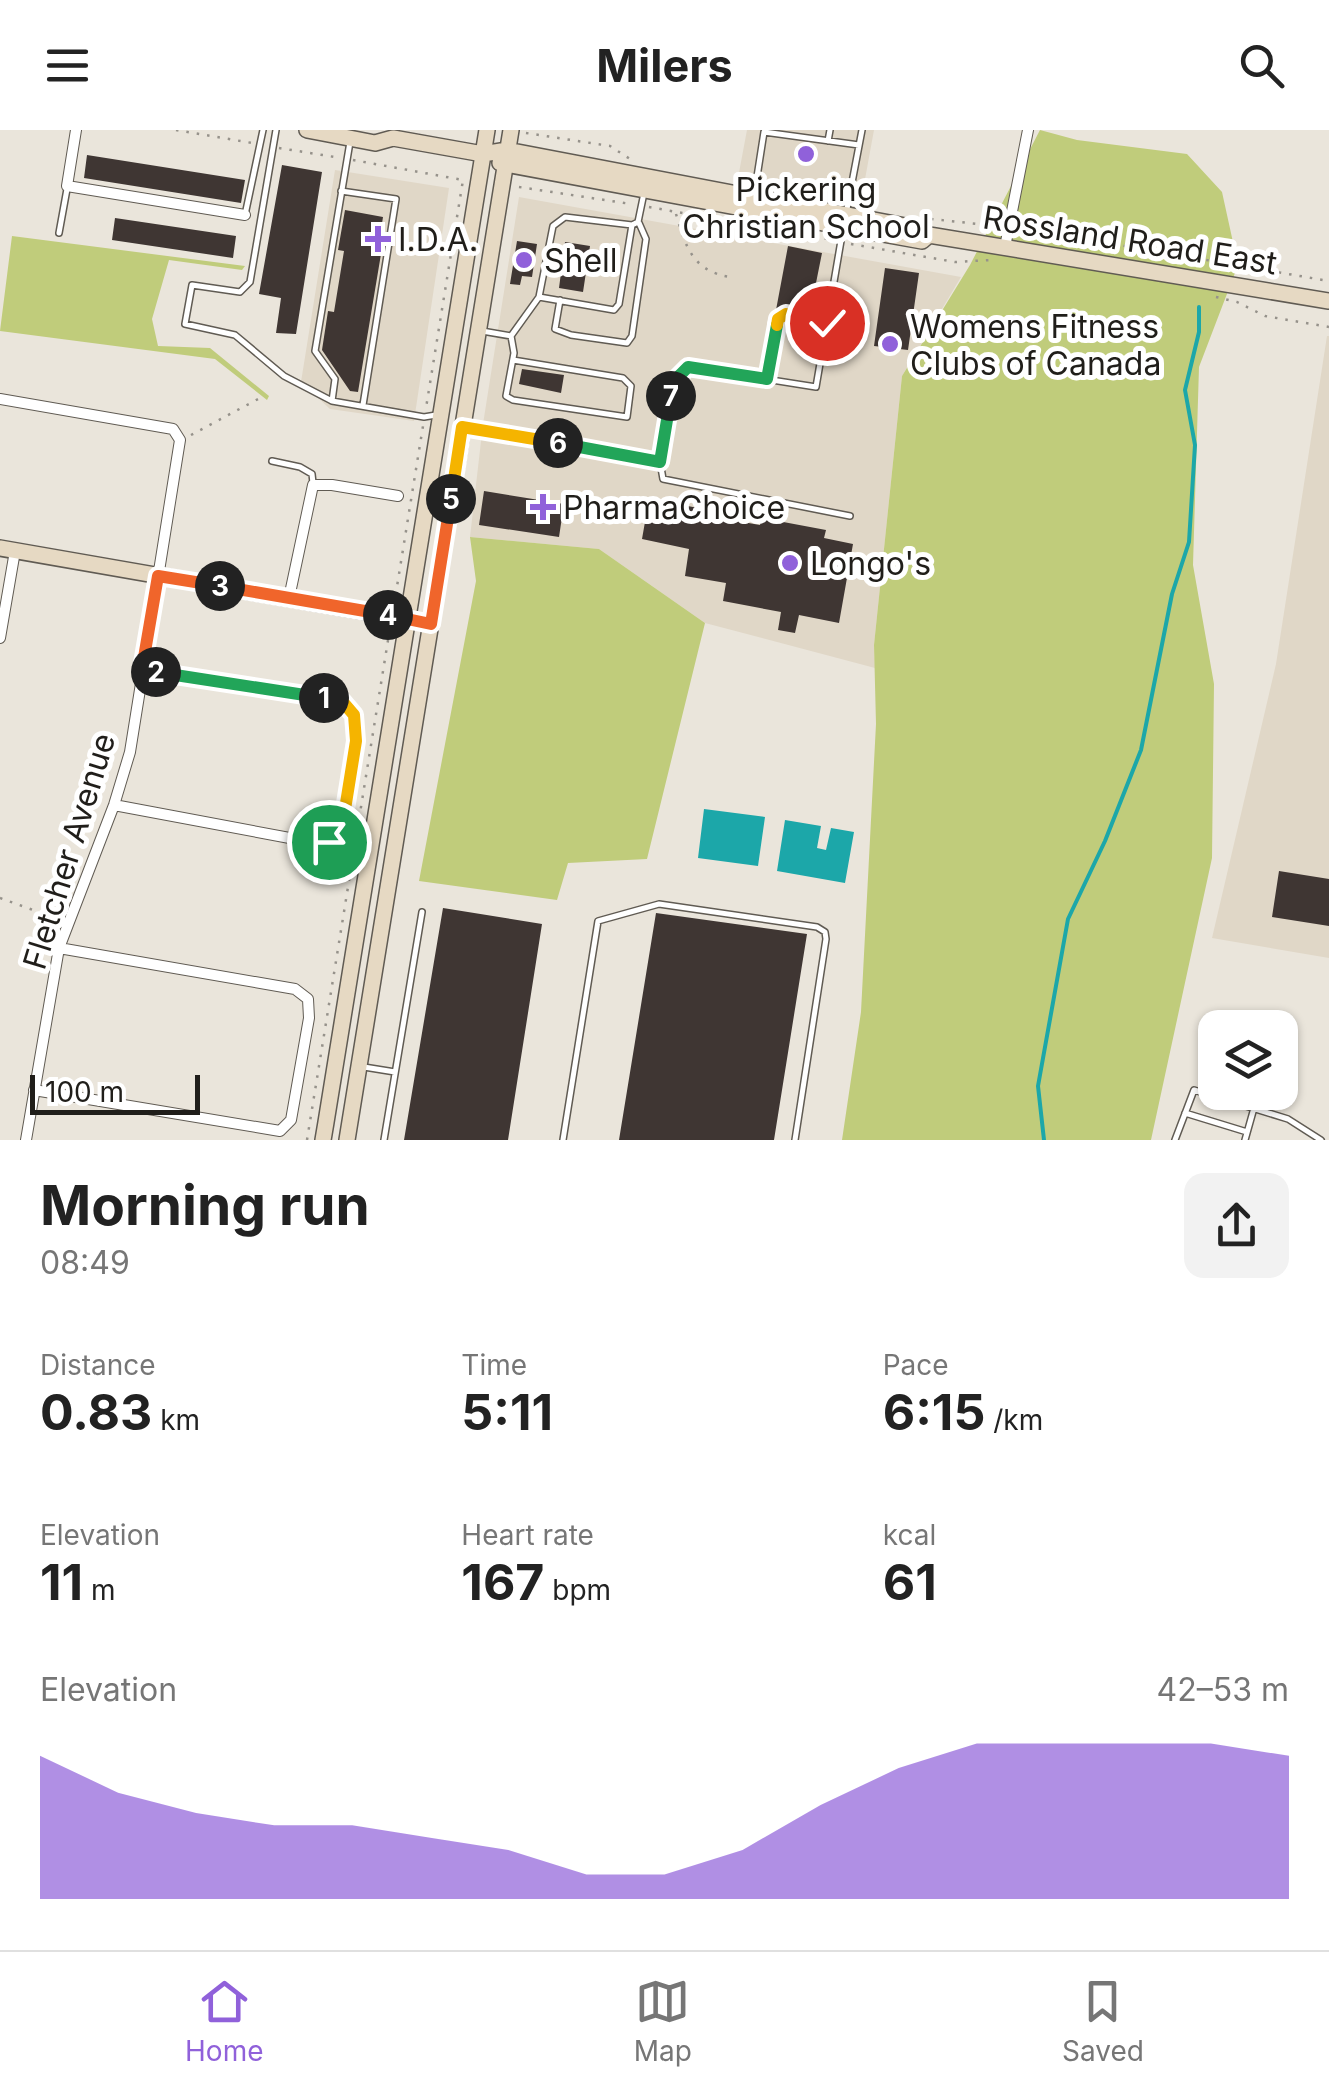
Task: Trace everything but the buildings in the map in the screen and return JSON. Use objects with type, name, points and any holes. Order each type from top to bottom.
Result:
[{"type":"main road","name":"Rossland Road East","points":[[307,130],[375,143],[389,133],[483,154],[753,198],[844,222]]},
{"type":"main road","points":[[322,1140],[380,805],[411,498],[435,440],[432,416],[487,130]]},
{"type":"main road","points":[[347,1140],[506,158],[518,132]]},
{"type":"main road","name":"Rossland Road East","points":[[506,158],[644,190],[844,222],[921,230],[929,235],[1004,248],[1326,300]]},
{"type":"main road","points":[[432,416],[463,422]]},
{"type":"main road","points":[[8,550],[431,624]]},
{"type":"street","points":[[76,130],[68,186],[245,215]]},
{"type":"street","points":[[1004,248],[1028,130]]},
{"type":"street","points":[[0,400],[173,429],[180,440]]},
{"type":"street","name":"Fletcher Avenue","points":[[26,1140],[60,948],[130,752],[180,440]]},
{"type":"street","points":[[288,598],[313,485],[332,484],[411,498]]},
{"type":"street","points":[[0,638],[8,550]]},
{"type":"street","points":[[114,805],[310,842],[329,842],[342,828],[356,741],[354,715],[342,701],[142,669]]},
{"type":"street","points":[[34,1090],[280,1131],[291,1120],[309,1018],[308,999],[295,989],[60,948]]},
{"type":"lane","points":[[245,215],[263,130]]},
{"type":"lane","points":[[276,130],[250,282],[240,292],[192,285],[186,324],[234,336],[284,376],[332,401],[432,416]]},
{"type":"lane","points":[[828,141],[830,130]]},
{"type":"lane","points":[[850,516],[662,479],[660,462],[674,381],[688,367],[816,387],[862,130]]},
{"type":"lane","points":[[753,198],[764,132],[859,145]]},
{"type":"lane","points":[[332,401],[335,379],[315,351],[351,139]]},
{"type":"lane","points":[[59,233],[68,186]]},
{"type":"lane","points":[[341,190],[396,199],[363,405]]},
{"type":"lane","points":[[539,296],[614,310],[619,304],[644,190]]},
{"type":"lane","points":[[513,360],[623,378],[631,386],[627,416],[608,416],[506,396],[513,360],[511,336],[539,296],[553,226],[564,217],[635,223]]},
{"type":"lane","points":[[560,300],[555,329],[626,343],[632,336],[646,240],[635,223]]},
{"type":"lane","points":[[767,379],[780,317],[786,314],[827,323]]},
{"type":"lane","points":[[478,330],[511,336]]},
{"type":"lane","points":[[463,422],[660,462]]},
{"type":"lane","points":[[272,461],[312,474],[313,485]]},
{"type":"lane","points":[[564,1140],[598,921],[659,904],[817,927],[825,932],[794,1140]]},
{"type":"lane","points":[[384,1140],[422,912]]},
{"type":"lane","points":[[359,1066],[396,1072]]},
{"type":"lane","points":[[1176,1140],[1194,1090],[1198,1091]]},
{"type":"lane","points":[[1185,1113],[1246,1136],[1253,1110]]},
{"type":"lane","points":[[1260,1110],[1288,1119],[1321,1140]]},
{"type":"path","points":[[176,130],[261,144]]},
{"type":"path","points":[[518,132],[610,146],[639,164]]},
{"type":"path","points":[[273,147],[463,180],[432,416],[411,498],[400,618],[308,1140]]},
{"type":"path","points":[[676,212],[682,236],[700,266],[709,274],[730,277]]},
{"type":"path","points":[[923,218],[1008,226],[1329,280]]},
{"type":"path","points":[[180,440],[260,398]]},
{"type":"path","points":[[0,898],[68,923]]},
{"type":"shaded area","name":"Pickering Christian School","points":[[747,130],[874,130],[861,201],[738,178]]},
{"type":"shaded area","points":[[335,170],[449,188],[414,421],[330,409],[301,382]]},
{"type":"shaded area","points":[[519,197],[961,277],[902,376],[874,645],[875,668],[705,623],[599,549],[470,537],[483,424]]},
{"type":"shaded area","points":[[1327,336],[1329,958],[1212,938],[1276,664]]},
{"type":"green space","points":[[1040,130],[1077,140],[1187,154],[1222,192],[1238,265],[1199,367],[1193,565],[1214,684],[1212,858],[1151,1140],[842,1140],[861,1012],[876,724],[874,645],[902,376],[970,265]]},
{"type":"green space","points":[[12,236],[245,266],[242,270],[169,260],[152,319],[158,346],[210,348],[269,396],[267,400],[215,359],[0,331]]},
{"type":"green space","points":[[470,537],[599,549],[705,623],[647,859],[568,863],[557,900],[419,881],[476,581]]},
{"type":"water","points":[[704,809],[765,817],[758,866],[698,858]]},
{"type":"water","points":[[785,820],[821,826],[817,848],[826,850],[831,828],[854,832],[845,883],[777,871]]},
{"type":"waterway","points":[[1044,1140],[1038,1086],[1068,919],[1105,841],[1141,750],[1172,594],[1189,542],[1195,445],[1185,390],[1199,332],[1199,307]]},
{"type":"place","name":"Pickering Christian School","points":[[806,154]]},
{"type":"place","name":"I.D.A.","points":[[378,239]]},
{"type":"place","name":"Shell","points":[[524,260]]},
{"type":"place","name":"Womens Fitness Clubs of Canada","points":[[890,344]]},
{"type":"place","name":"PharmaChoice","points":[[543,507]]},
{"type":"place","name":"Longo's","points":[[790,563]]},
{"type":"route","points":[[329,842],[342,828],[356,741],[354,715],[342,701],[142,669],[158,576],[431,624],[462,427],[660,462],[674,381],[688,367],[767,379],[780,317],[786,314],[827,323]]}]
